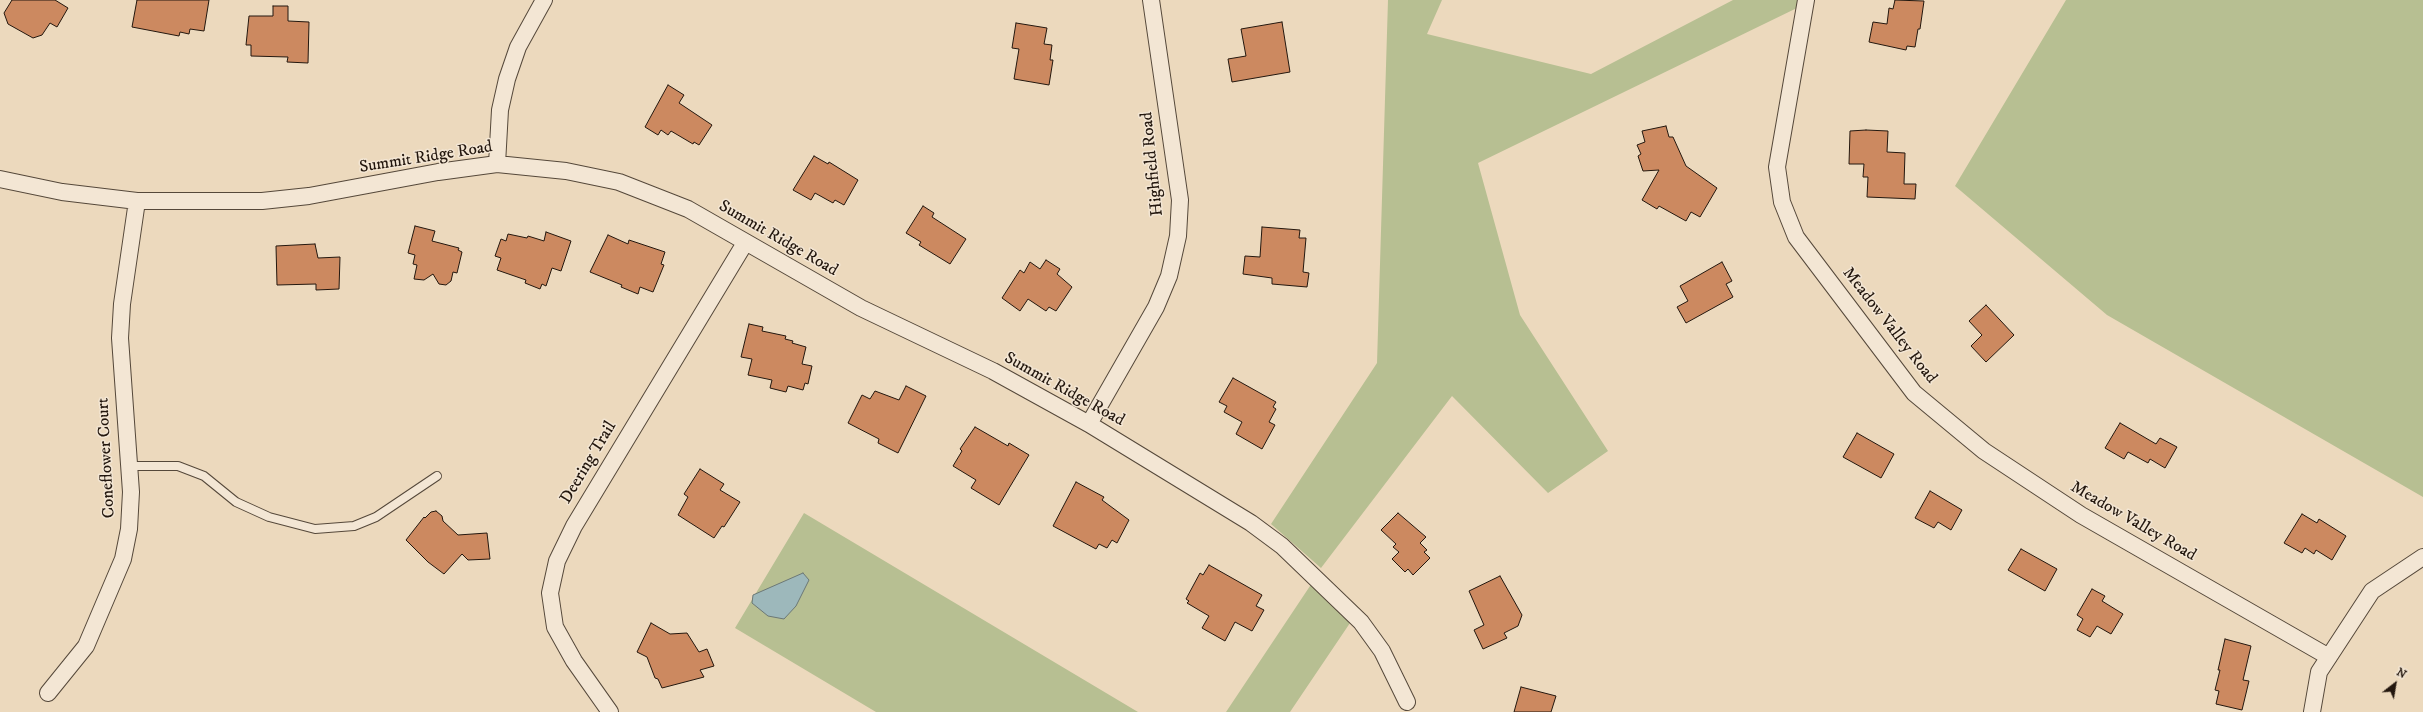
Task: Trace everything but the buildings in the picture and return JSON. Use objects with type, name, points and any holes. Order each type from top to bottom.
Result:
[{"type":"street","points":[[497,164],[500,110],[507,79],[518,47],[544,0]]},
{"type":"street","name":"Highfield Road","points":[[1089,424],[1156,307],[1169,276],[1178,236],[1180,200],[1151,0]]},
{"type":"street","name":"Meadow Valley Road","points":[[1806,0],[1777,167],[1782,202],[1796,237],[1914,393],[1984,452],[2081,515],[2329,657]]},
{"type":"street","name":"Summit Ridge Road","points":[[0,179],[62,192],[136,201],[262,201],[309,196],[438,172],[497,164],[566,171],[619,182],[688,209],[861,308],[956,352],[1089,424],[1251,523],[1282,546],[1361,622],[1382,651],[1407,702]]},
{"type":"street","name":"Coneflower Court","points":[[48,693],[86,646],[123,559],[130,529],[129,466],[120,338],[122,304],[136,201]]},
{"type":"street","name":"Deering Trail","points":[[610,712],[574,661],[556,627],[550,593],[557,561],[574,526],[745,243]]},
{"type":"street","points":[[2312,712],[2319,672],[2372,591],[2423,557]]},
{"type":"lane","points":[[129,466],[178,466],[204,476],[236,502],[269,517],[315,529],[354,526],[376,517],[437,476]]},
{"type":"green space","points":[[1388,0],[1442,0],[1427,34],[1591,74],[1733,0],[1800,0],[1799,7],[1478,163],[1520,315],[1608,451],[1548,493],[1452,396],[1321,568],[1271,524],[1377,363]]},
{"type":"green space","points":[[2066,0],[2423,0],[2423,497],[2107,315],[1955,186]]},
{"type":"green space","points":[[804,513],[1138,712],[876,712],[735,628]]},
{"type":"green space","points":[[1312,583],[1350,623],[1290,712],[1226,712]]},
{"type":"water","points":[[803,573],[809,580],[796,606],[784,619],[768,616],[752,603],[753,595]]}]
